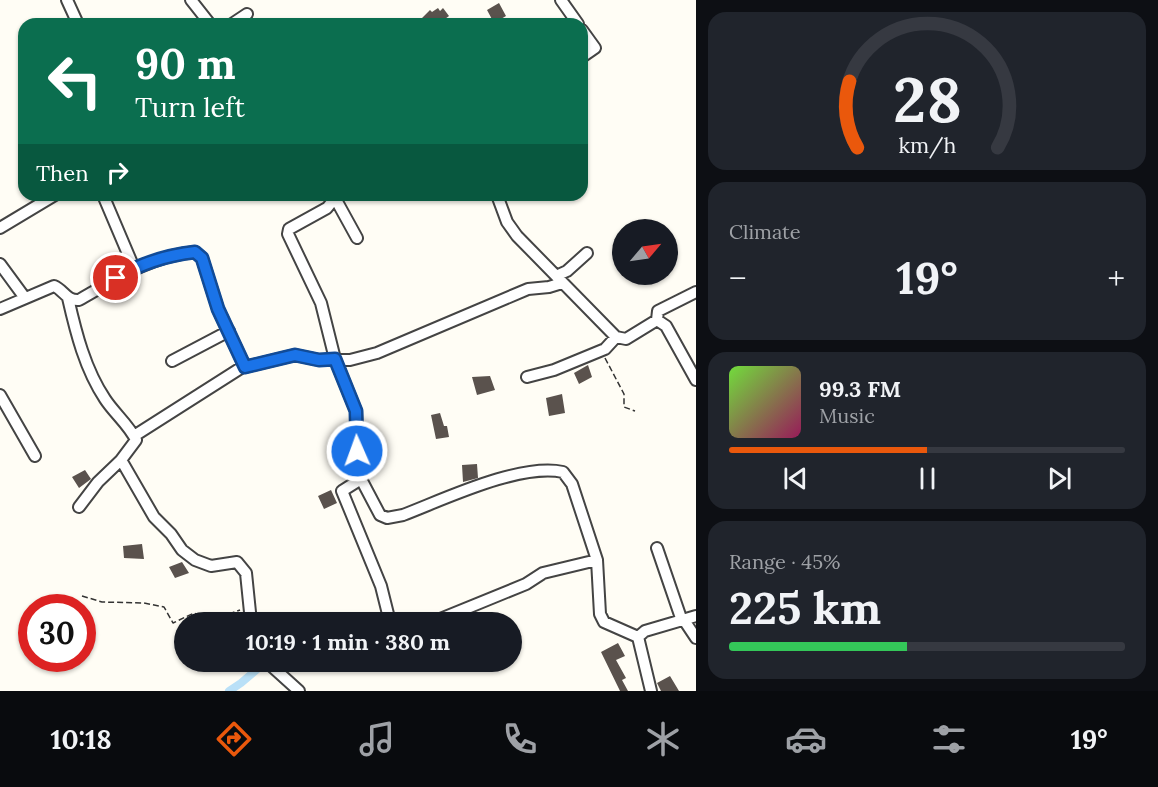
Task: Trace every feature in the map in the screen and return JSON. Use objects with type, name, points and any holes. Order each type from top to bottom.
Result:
[{"type":"street","points":[[67,0],[75,18]]},
{"type":"street","points":[[191,0],[205,18]]},
{"type":"street","points":[[561,0],[574,18]]},
{"type":"street","points":[[241,18],[247,14]]},
{"type":"street","points":[[588,38],[595,48],[588,53]]},
{"type":"street","points":[[0,228],[45,201]]},
{"type":"street","points":[[106,201],[134,268]]},
{"type":"street","points":[[334,201],[327,208],[289,229],[288,234],[321,303],[335,359],[356,411],[357,451],[361,479],[380,515],[387,518],[403,515],[502,478],[551,470],[563,472],[572,484],[597,560],[599,606],[604,622],[638,637]]},
{"type":"street","points":[[340,201],[357,238]]},
{"type":"street","points":[[499,201],[507,222],[517,236],[616,337],[626,339],[657,320]]},
{"type":"street","points":[[68,298],[79,300],[134,268],[181,253],[195,252],[202,258],[218,309],[243,366]]},
{"type":"street","points":[[134,436],[243,366],[295,355],[319,360],[350,360],[377,353],[528,289],[549,287],[587,253]]},
{"type":"street","points":[[0,264],[25,298]]},
{"type":"street","points":[[0,309],[54,286],[59,288],[68,298],[76,334],[94,379],[105,399],[134,436],[134,444],[98,482],[79,507]]},
{"type":"street","points":[[657,320],[658,311],[696,292]]},
{"type":"street","points":[[657,320],[666,326],[696,380]]},
{"type":"street","points":[[172,361],[229,331]]},
{"type":"street","points":[[527,377],[554,370],[606,349],[616,337]]},
{"type":"street","points":[[0,395],[35,456]]},
{"type":"street","points":[[121,460],[154,517],[171,534],[182,550],[195,560],[211,566],[237,562],[246,573],[250,612]]},
{"type":"street","points":[[361,479],[342,491],[381,586],[388,612]]},
{"type":"street","points":[[657,548],[683,620],[696,638]]},
{"type":"street","points":[[457,612],[526,584],[543,573],[597,560]]},
{"type":"street","points":[[638,637],[645,631],[696,616]]},
{"type":"street","points":[[638,637],[651,691]]},
{"type":"street","points":[[278,672],[299,691]]},
{"type":"path","points":[[606,349],[605,361],[624,394],[624,407],[635,411]]},
{"type":"path","points":[[96,601],[102,603],[144,603],[164,607],[173,623],[194,613],[213,620],[230,612],[247,608]]},
{"type":"building","points":[[499,3],[506,16],[491,18],[487,10]]},
{"type":"building","points":[[443,8],[449,16],[422,18],[430,10],[432,12]]},
{"type":"building","points":[[588,365],[592,377],[579,384],[574,373]]},
{"type":"building","points":[[490,376],[495,390],[477,395],[472,377]]},
{"type":"building","points":[[562,394],[565,413],[549,416],[546,398]]},
{"type":"building","points":[[440,413],[444,426],[447,426],[449,437],[436,439],[431,415]]},
{"type":"building","points":[[477,464],[478,478],[463,482],[462,465]]},
{"type":"building","points":[[85,470],[91,479],[79,488],[72,477]]},
{"type":"building","points":[[331,490],[337,503],[324,509],[318,496]]},
{"type":"building","points":[[142,544],[144,559],[124,558],[123,546]]},
{"type":"building","points":[[182,562],[189,573],[175,578],[169,567]]},
{"type":"building","points":[[618,643],[625,656],[616,660],[626,678],[622,680],[628,691],[620,691],[601,652]]},
{"type":"building","points":[[670,676],[679,691],[661,691],[657,683]]},
{"type":"waterway","points":[[229,691],[254,672]]},
{"type":"route","points":[[116,278],[134,268],[181,253],[195,252],[202,258],[218,309],[243,366],[295,355],[319,360],[335,359],[356,411],[357,451]]}]
